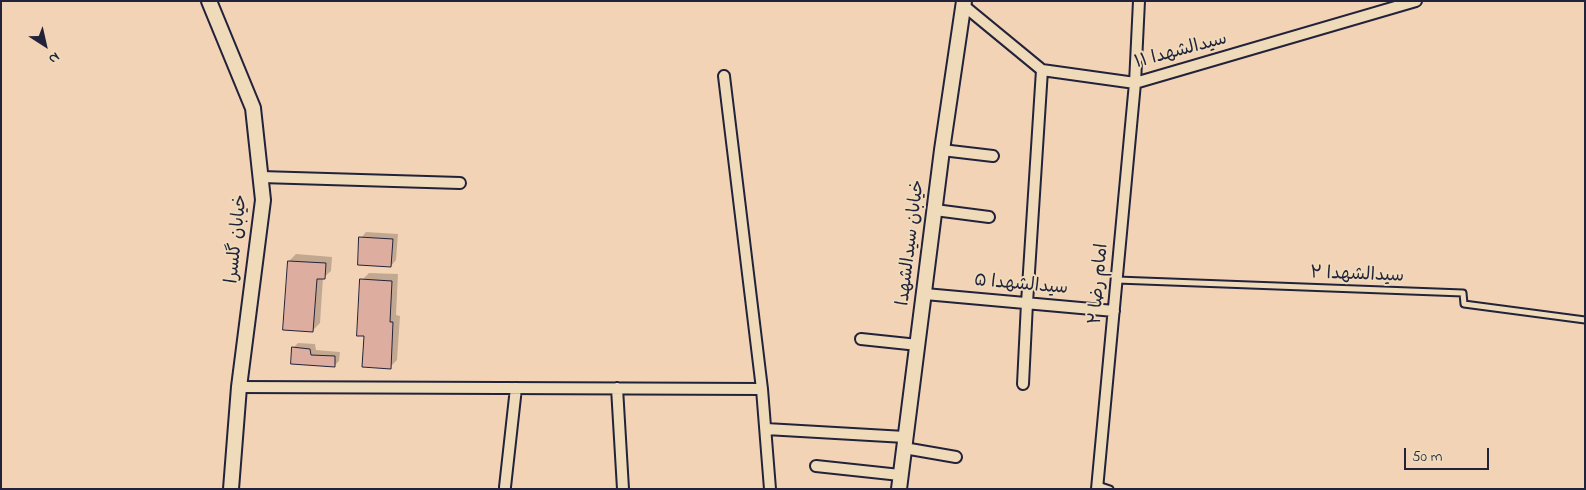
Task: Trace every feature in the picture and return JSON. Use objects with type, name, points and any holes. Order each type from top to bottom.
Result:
[{"type":"street","name":"خیابان گلسرا","points":[[209,1],[253,108],[263,200],[239,387],[231,489]]},
{"type":"street","name":"امام رضا ۲","points":[[1098,487],[1135,83],[1140,1]]},
{"type":"street","name":"سیدالشهدا ۱۱","points":[[1042,70],[1135,83],[1394,4],[1416,1]]},
{"type":"street","points":[[964,3],[1042,70],[1023,384]]},
{"type":"street","name":"خیابان سیدالشهدا","points":[[900,482],[942,150],[964,3]]},
{"type":"street","points":[[724,76],[762,389],[770,489]]},
{"type":"street","points":[[942,150],[993,156]]},
{"type":"street","points":[[261,177],[460,183]]},
{"type":"street","points":[[935,210],[989,217]]},
{"type":"street","name":"سیدالشهدا ۵","points":[[925,294],[1114,311]]},
{"type":"street","points":[[861,339],[918,345]]},
{"type":"street","points":[[239,387],[762,389]]},
{"type":"street","points":[[505,487],[516,388]]},
{"type":"street","points":[[617,388],[623,489]]},
{"type":"street","points":[[766,429],[905,442],[956,457]]},
{"type":"street","points":[[816,466],[900,482]]},
{"type":"lane","name":"سیدالشهدا ۲","points":[[1117,280],[1463,293],[1464,304],[1585,320]]},
{"type":"lane","points":[[1098,487],[1110,489]]},
{"type":"building","points":[[359,237],[393,239],[391,267],[358,265]]},
{"type":"building","points":[[288,261],[326,263],[325,279],[317,279],[313,332],[283,330]]},
{"type":"building","points":[[360,279],[392,281],[390,322],[393,322],[391,369],[362,367],[364,336],[357,336]]},
{"type":"building","points":[[292,347],[310,349],[311,355],[335,356],[335,367],[291,364]]}]
